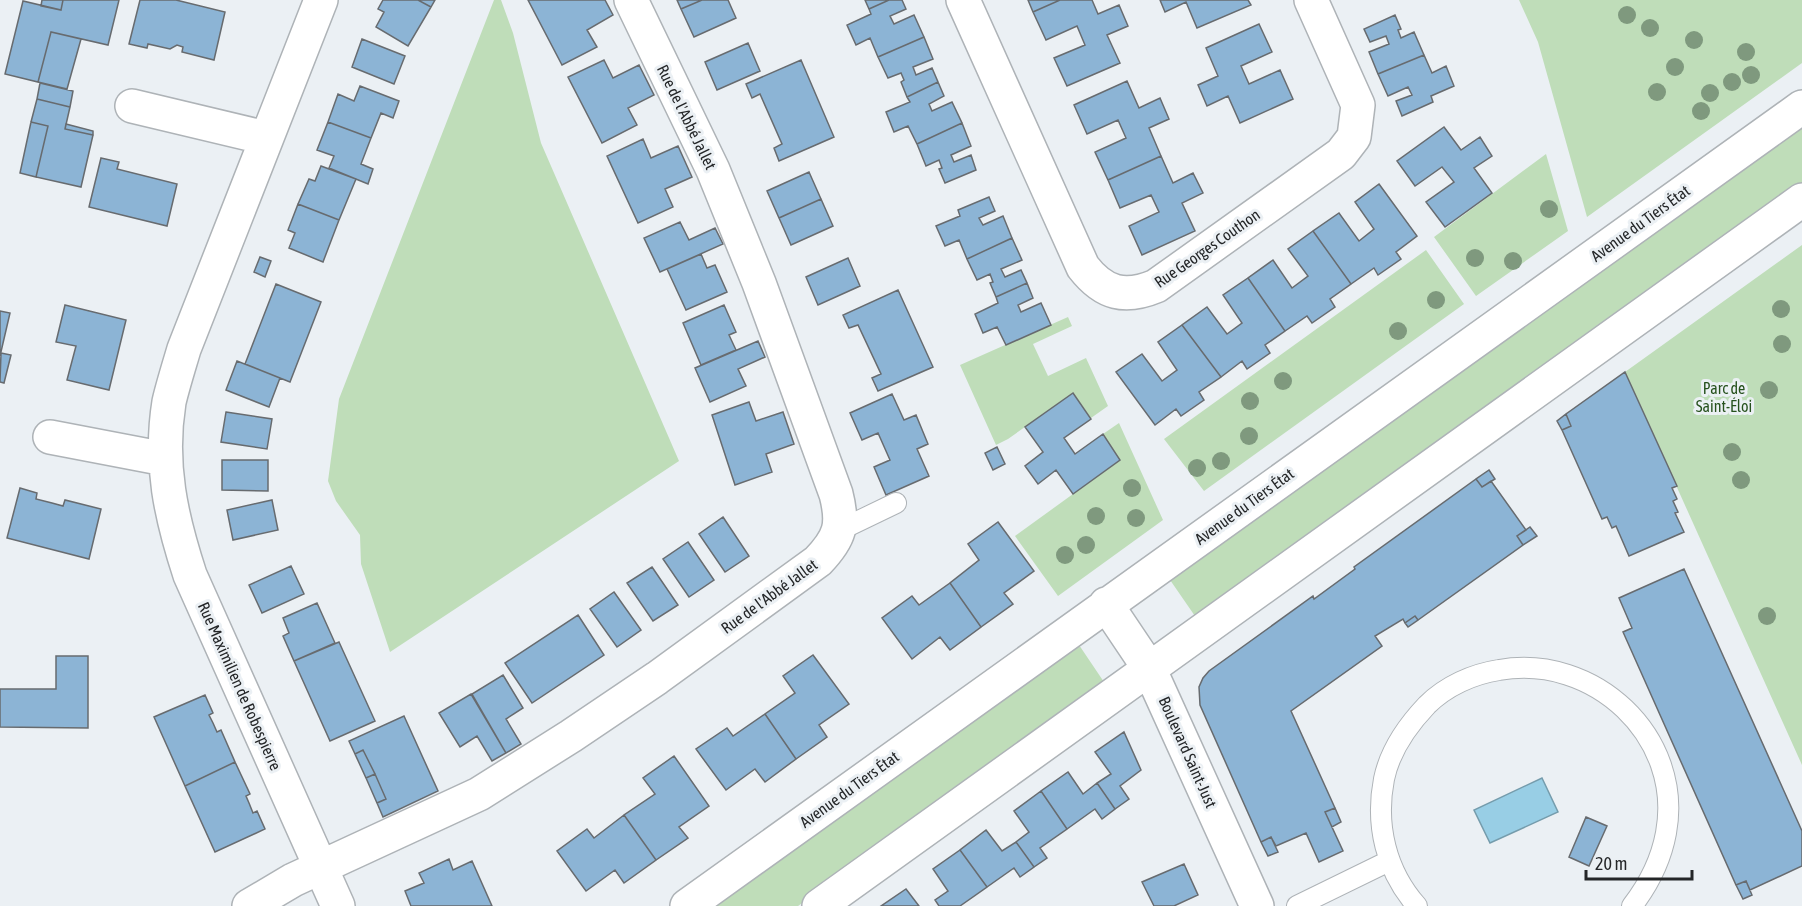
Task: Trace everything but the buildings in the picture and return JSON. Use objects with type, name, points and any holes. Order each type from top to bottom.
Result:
[{"type":"street","name":"Rue Maximilien de Robespierre","points":[[321,0],[184,349],[170,401],[165,459],[175,530],[190,575],[338,906]]},
{"type":"street","name":"Rue de l'Abbé Jallet","points":[[249,906],[293,880],[467,801],[571,736],[657,678],[818,561],[830,548],[840,530],[840,512],[836,494],[759,283],[713,170],[631,0]]},
{"type":"street","name":"Rue Georges Couthon","points":[[963,0],[1083,267],[1092,279],[1105,288],[1121,293],[1139,293],[1156,286],[1341,154],[1354,137],[1358,105],[1311,0]]},
{"type":"street","points":[[132,106],[266,138]]},
{"type":"street","name":"Avenue du Tiers État","points":[[687,906],[1802,107]]},
{"type":"street","points":[[819,906],[1802,200]]},
{"type":"street","points":[[50,437],[165,459]]},
{"type":"street","name":"Boulevard Saint-Just","points":[[1106,604],[1149,668],[1257,906]]},
{"type":"lane","points":[[840,530],[896,503]]},
{"type":"lane","points":[[1417,906],[1398,880],[1389,861],[1381,823],[1381,795],[1391,756],[1417,715],[1446,690],[1476,675],[1508,668],[1526,667],[1560,671],[1593,685],[1624,708],[1643,730],[1654,749],[1664,778],[1668,808],[1666,832],[1654,871],[1644,891],[1632,906]]},
{"type":"lane","points":[[1297,906],[1389,861]]},
{"type":"green space","points":[[494,0],[501,0],[513,33],[541,143],[679,461],[390,652],[361,564],[360,535],[336,501],[328,481],[339,399]]},
{"type":"green space","points":[[1519,0],[1802,0],[1802,63],[1587,217],[1538,42]]},
{"type":"green space","points":[[1802,123],[1802,185],[1197,619],[1168,577]]},
{"type":"green space","points":[[1546,154],[1568,231],[1476,296],[1434,237]]},
{"type":"green space","name":"Parc de Saint-Éloi","points":[[1802,245],[1802,765],[1625,372]]},
{"type":"green space","points":[[1426,250],[1464,304],[1204,491],[1164,439]]},
{"type":"green space","points":[[1068,317],[1072,326],[1033,344],[1048,376],[1086,358],[1108,406],[1091,418],[1073,393],[996,445],[960,365]]},
{"type":"green space","points":[[1119,423],[1163,520],[1058,596],[1015,536],[1120,460],[1103,434]]},
{"type":"green space","points":[[1077,642],[1106,685],[798,906],[709,906]]},
{"type":"water","points":[[1542,778],[1558,812],[1490,843],[1474,810]]}]
